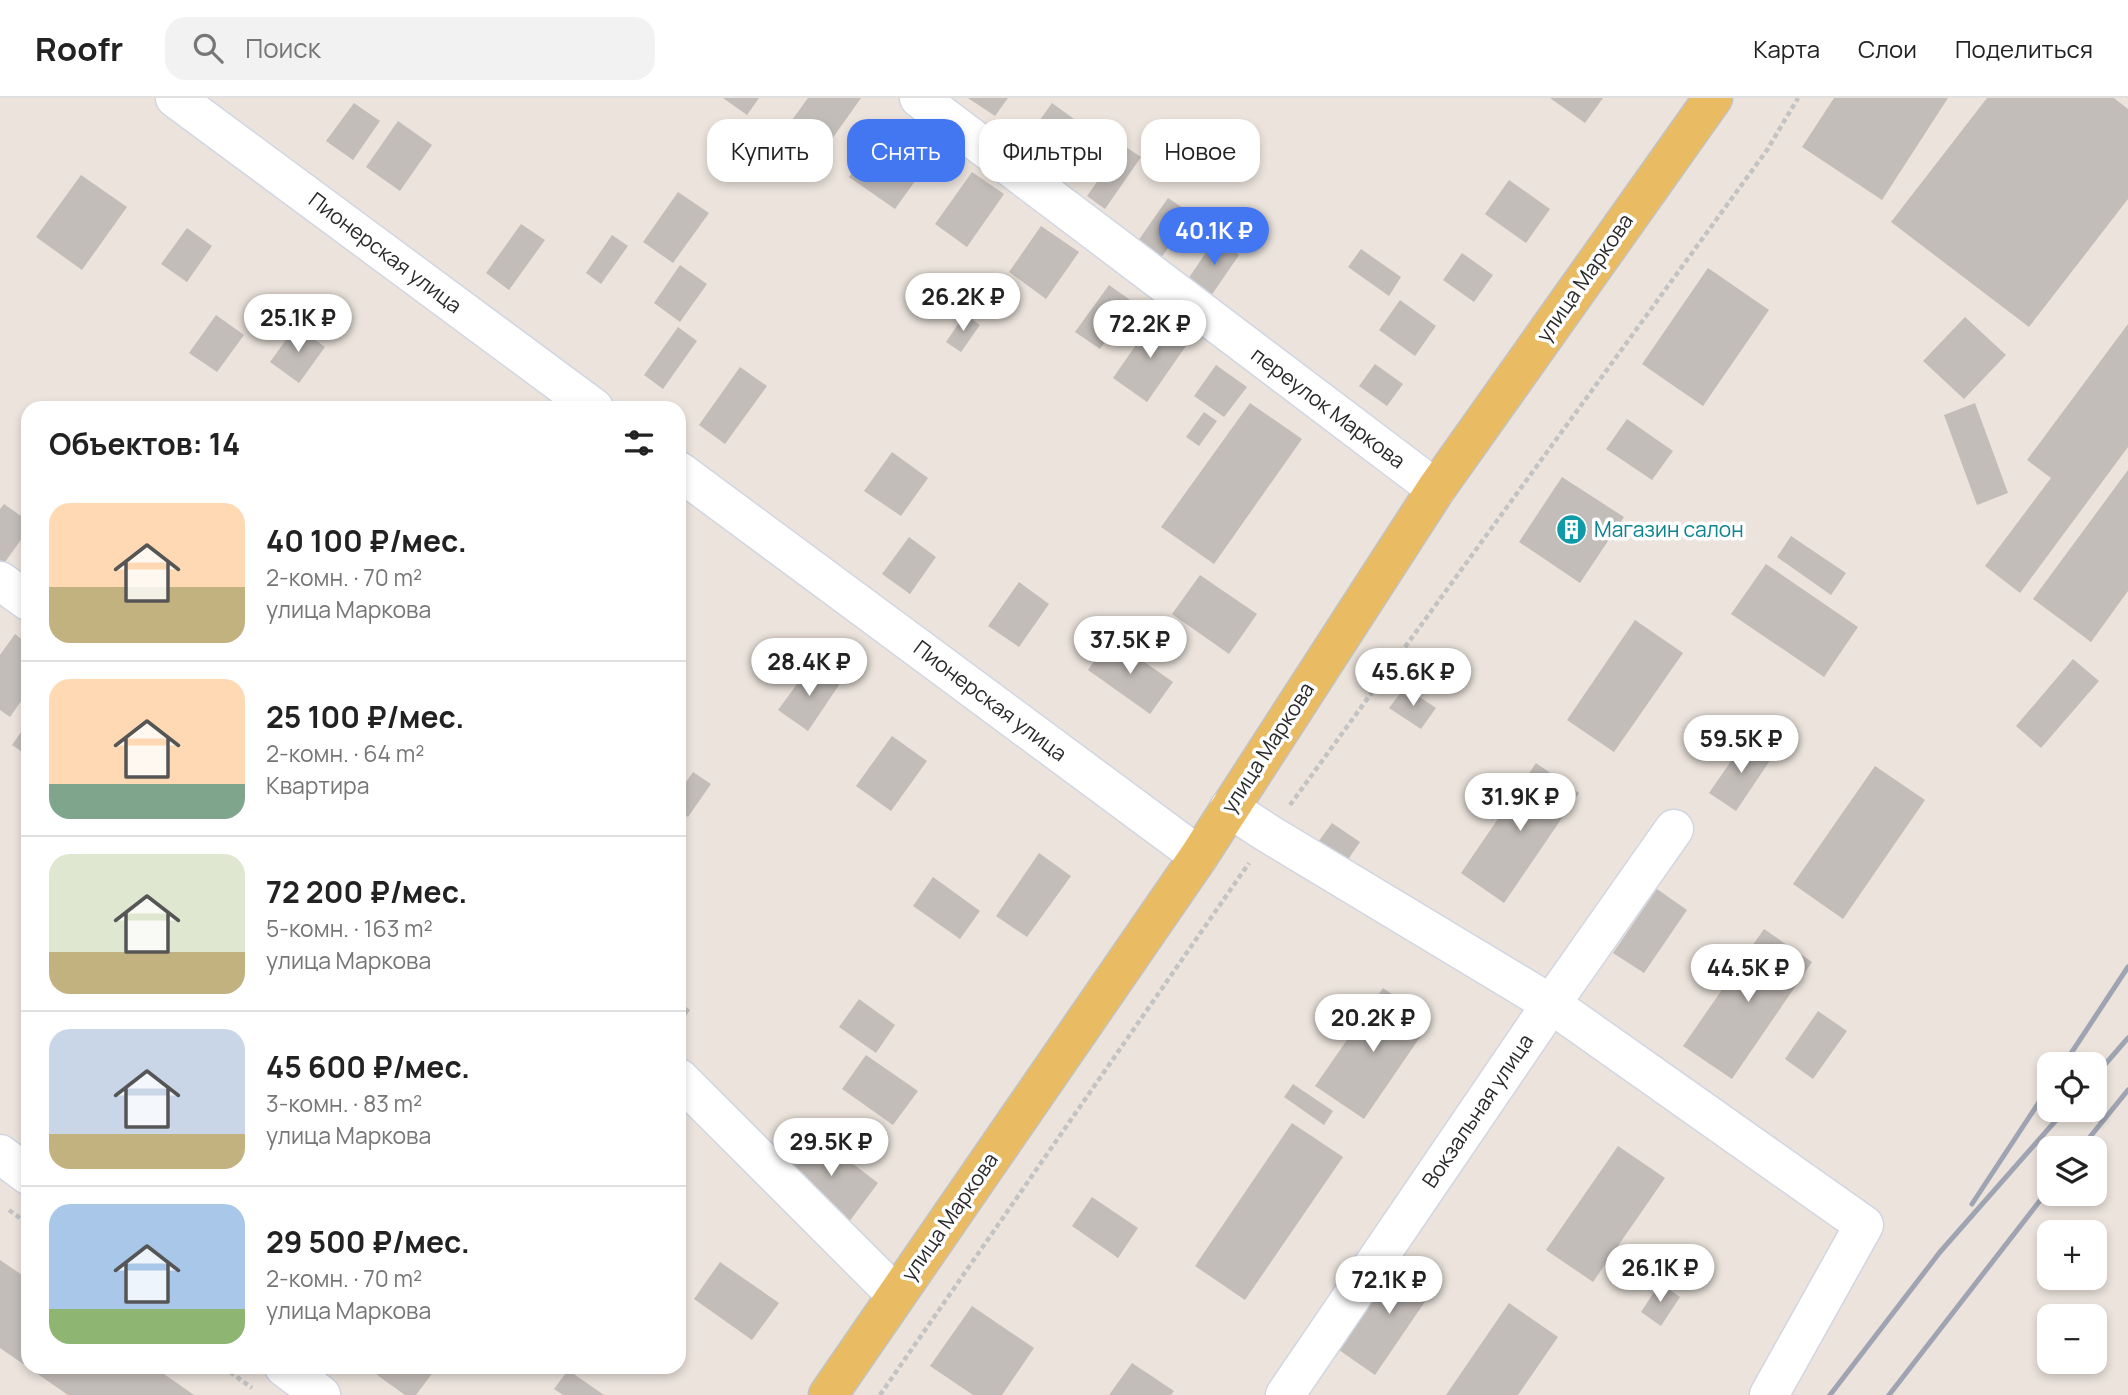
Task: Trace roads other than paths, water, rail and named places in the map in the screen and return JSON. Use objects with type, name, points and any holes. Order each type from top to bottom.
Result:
[{"type":"main road","name":"улица Маркова","points":[[828,1395],[1199,856],[1436,489],[1713,98]]},
{"type":"street","name":"Пионерская улица","points":[[175,98],[585,401]]},
{"type":"street","name":"переулок Маркова","points":[[919,98],[1436,489]]},
{"type":"street","name":"Пионерская улица","points":[[686,476],[1199,856]]},
{"type":"street","points":[[0,581],[21,596]]},
{"type":"street","points":[[1229,808],[1551,1004],[1864,1225],[1769,1395]]},
{"type":"street","name":"Вокзальная улица","points":[[1285,1395],[1551,1004],[1674,829]]},
{"type":"street","name":"улица Маркова","points":[[686,1085],[895,1295]]},
{"type":"street","points":[[0,1154],[21,1170]]},
{"type":"street","points":[[293,1374],[321,1395]]},
{"type":"railway","points":[[2072,1052],[2128,967]]},
{"type":"railway","points":[[2107,1062],[2128,1038]]},
{"type":"railway","points":[[2091,1136],[2128,1090]]},
{"type":"railway","points":[[1972,1204],[2037,1105]]},
{"type":"railway","points":[[1830,1395],[1940,1252],[2054,1122]]},
{"type":"railway","points":[[1889,1395],[2037,1204]]},
{"type":"place","name":"Магазин салон","points":[[1571,530]]}]
